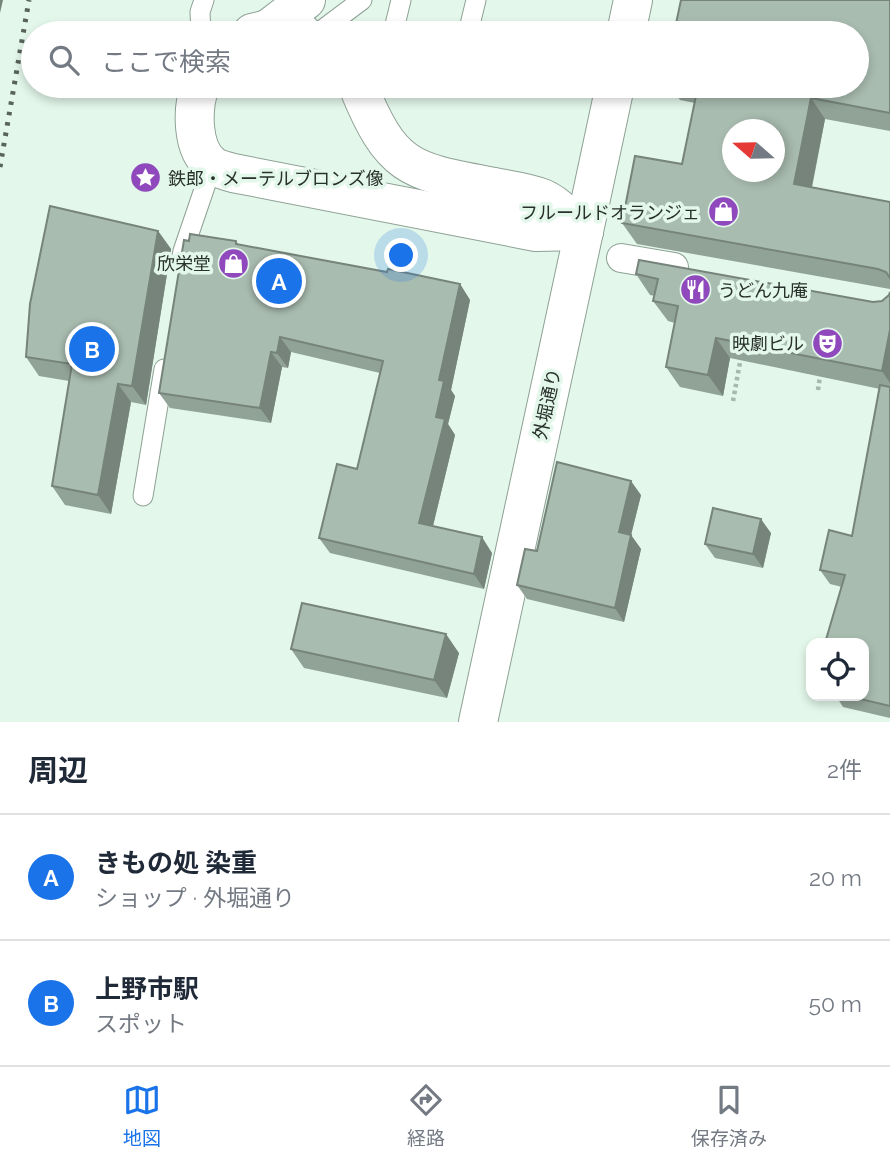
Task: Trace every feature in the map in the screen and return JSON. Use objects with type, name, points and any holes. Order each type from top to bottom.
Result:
[{"type":"street","points":[[285,21],[306,0]]},
{"type":"street","points":[[629,21],[633,0]]},
{"type":"street","points":[[198,98],[196,134],[200,150],[212,166],[233,173],[536,232],[584,231]]},
{"type":"street","points":[[370,98],[393,150],[408,164],[433,175],[543,198],[584,231]]},
{"type":"street","name":"外堀通り","points":[[478,722],[612,98]]},
{"type":"street","points":[[621,258],[702,272]]},
{"type":"lane","points":[[200,21],[204,0]]},
{"type":"lane","points":[[334,21],[362,0]]},
{"type":"lane","points":[[396,21],[401,0]]},
{"type":"lane","points":[[471,21],[476,0]]},
{"type":"lane","points":[[178,278],[183,251],[212,166]]},
{"type":"lane","points":[[143,496],[167,346]]},
{"type":"path","points":[[733,401],[743,348]]},
{"type":"path","points":[[818,390],[820,376]]},
{"type":"building","points":[[681,0],[890,0],[890,113],[811,98],[869,98],[869,21],[677,21]]},
{"type":"building","points":[[696,98],[811,98],[794,184],[890,202],[890,278],[886,272],[878,269],[622,223],[635,156],[682,164]]},
{"type":"building","points":[[50,206],[158,231],[132,386],[118,384],[98,495],[52,486],[72,364],[26,357],[30,304]]},
{"type":"building","points":[[190,234],[460,284],[439,380],[444,381],[436,417],[445,419],[419,523],[482,537],[474,574],[319,538],[337,464],[357,469],[383,361],[280,337],[277,353],[271,352],[260,408],[159,393],[184,240],[189,241]]},
{"type":"building","points":[[639,260],[873,302],[882,301],[890,292],[890,330],[882,371],[716,338],[708,375],[666,367],[678,306],[653,301],[658,279],[636,274]]},
{"type":"building","points":[[880,385],[890,387],[890,706],[869,701],[869,638],[826,638],[845,575],[820,570],[829,530],[852,536]]},
{"type":"building","points":[[557,462],[631,481],[619,532],[631,535],[615,608],[517,585],[525,549],[537,551]]},
{"type":"building","points":[[713,508],[761,519],[753,554],[705,544]]},
{"type":"building","points":[[302,603],[446,634],[434,680],[291,649]]},
{"type":"railway","points":[[25,21],[29,0]]},
{"type":"railway","points":[[0,167],[21,46]]},
{"type":"place","name":"鉄郎・メーテルブロンズ像","points":[[145,178]]},
{"type":"place","name":"フルールドオランジェ","points":[[723,212]]},
{"type":"place","name":"欣栄堂","points":[[234,263]]},
{"type":"place","name":"きもの処 染重","points":[[279,281]]},
{"type":"place","name":"うどん九庵","points":[[695,290]]},
{"type":"place","name":"映劇ビル","points":[[827,343]]},
{"type":"place","name":"上野市駅","points":[[92,349]]}]
